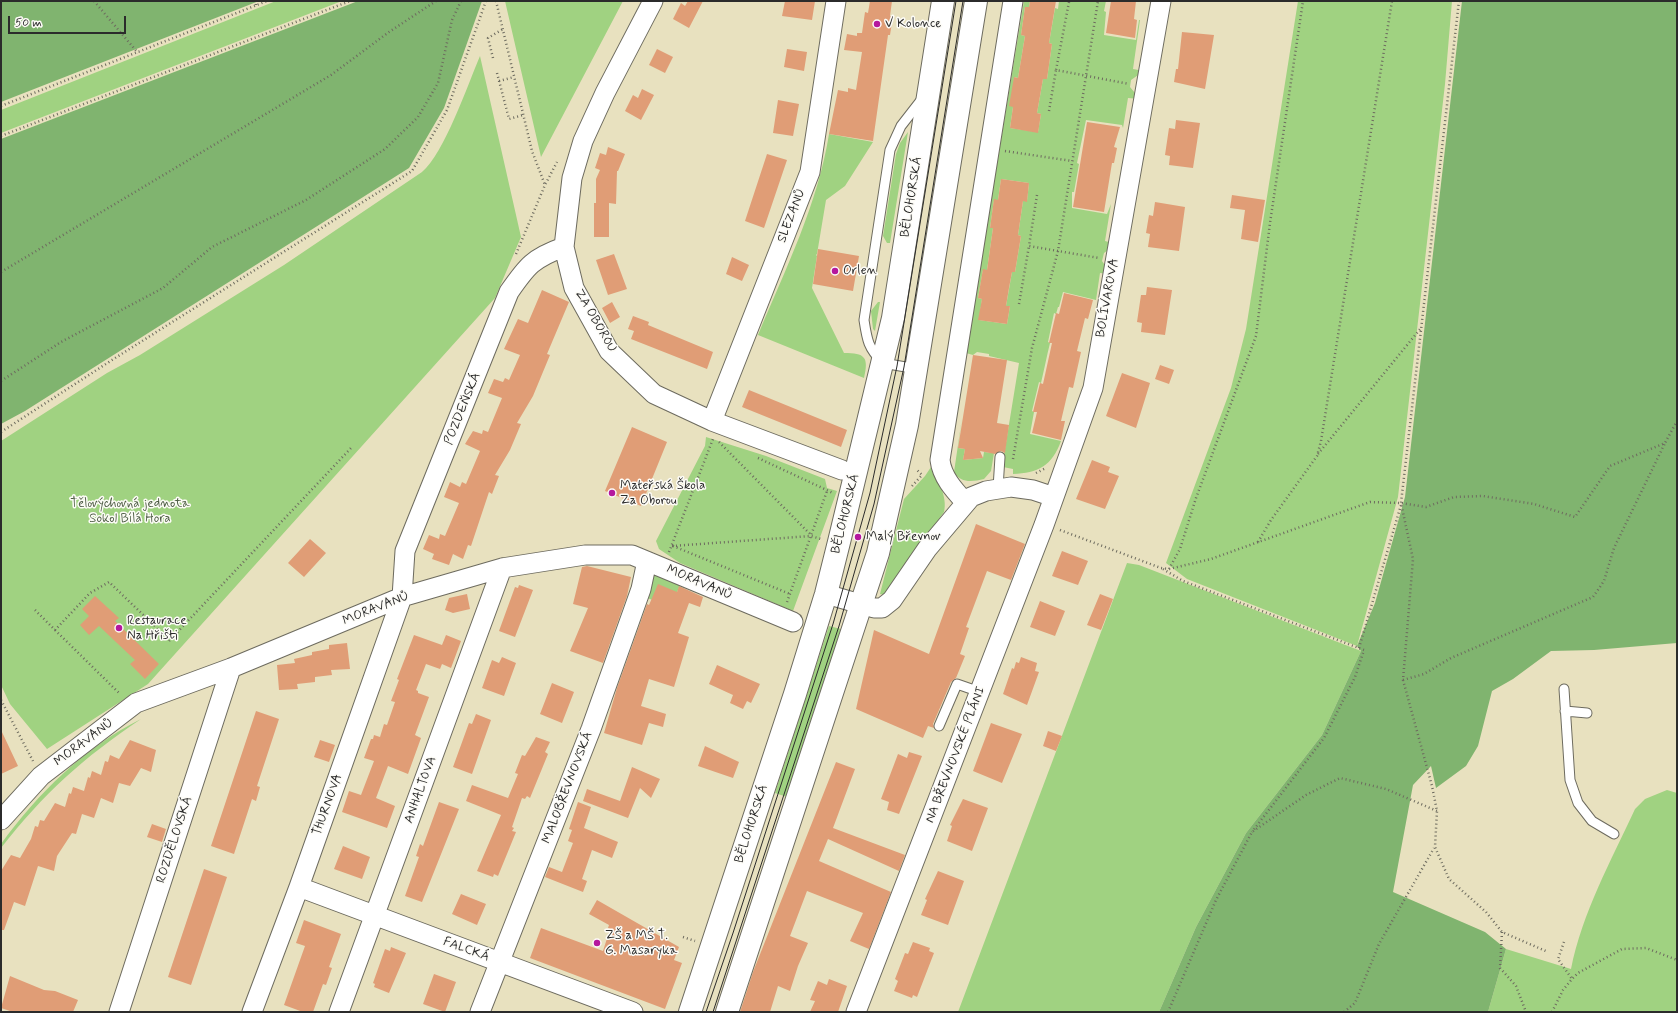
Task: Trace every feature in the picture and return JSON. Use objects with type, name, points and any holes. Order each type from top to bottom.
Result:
[{"type":"main road","name":"BĚLOHORSKÁ","points":[[690,1012],[795,694],[826,594],[893,318],[943,1]]},
{"type":"main road","points":[[727,1012],[878,553],[907,425],[917,369],[976,1]]},
{"type":"street","name":"ZA OBOROU","points":[[653,1],[605,93],[583,141],[572,178],[564,246],[574,288],[609,351],[654,394],[711,431],[842,470]]},
{"type":"street","name":"SLEZANŮ","points":[[711,431],[810,172],[836,1]]},
{"type":"street","points":[[965,502],[948,482],[941,470],[940,460],[1013,1]]},
{"type":"street","name":"BOLÍVAROVA","points":[[1054,497],[1092,388],[1161,1]]},
{"type":"street","name":"POZDEŇSKÁ","points":[[402,597],[406,551],[509,292],[527,266],[544,254],[564,246]]},
{"type":"street","points":[[826,594],[877,608],[888,604],[927,548],[965,502],[978,493],[998,488],[1012,487],[1033,490],[1054,497]]},
{"type":"street","name":"NA BŘEVNOVSKÉ PLÁNI","points":[[856,1012],[1054,497]]},
{"type":"street","name":"MORAVANŮ","points":[[1,820],[41,776],[136,703],[231,668],[402,597],[502,568],[585,555],[632,555],[793,622]]},
{"type":"street","name":"MALOBŘEVNOVSKÁ","points":[[480,1012],[591,729],[640,589],[655,564]]},
{"type":"street","name":"ANHALTOVA","points":[[339,1012],[502,568]]},
{"type":"street","name":"THURNOVA","points":[[252,1012],[299,888],[402,597]]},
{"type":"street","name":"ROZDĚLOVSKÁ","points":[[120,1012],[231,668]]},
{"type":"street","name":"FALCKÁ","points":[[299,888],[633,1012]]},
{"type":"lane","points":[[917,369],[883,363],[870,348],[866,339],[864,320],[888,160],[895,137],[907,117],[923,98],[930,84]]},
{"type":"lane","points":[[998,488],[1000,457]]},
{"type":"lane","points":[[939,726],[957,684],[980,692]]},
{"type":"lane","points":[[1564,689],[1570,780],[1574,794],[1592,821],[1614,834]]},
{"type":"lane","points":[[1566,711],[1587,713]]},
{"type":"path","points":[[94,1],[138,53]]},
{"type":"path","points":[[1,106],[267,1]]},
{"type":"path","points":[[1,136],[350,1]]},
{"type":"path","points":[[1,272],[331,75],[389,32],[436,1]]},
{"type":"path","points":[[1,381],[61,342],[163,288],[212,247],[306,200],[385,149],[418,117],[438,84],[452,20],[460,1]]},
{"type":"path","points":[[1,432],[112,360],[412,171],[447,110],[486,1]]},
{"type":"path","points":[[496,1],[532,151],[545,185]]},
{"type":"path","points":[[1013,462],[1032,348],[1058,251],[1098,1]]},
{"type":"path","points":[[1169,569],[1180,549],[1196,498],[1256,336],[1270,223],[1303,1]]},
{"type":"path","points":[[1317,456],[1392,1]]},
{"type":"path","points":[[1359,648],[1401,503],[1414,401],[1421,328],[1459,1]]},
{"type":"path","points":[[1049,111],[1069,2]]},
{"type":"path","points":[[493,58],[488,38],[503,29]]},
{"type":"path","points":[[1056,70],[1146,87]]},
{"type":"path","points":[[497,73],[509,119],[523,115]]},
{"type":"path","points":[[499,81],[514,77]]},
{"type":"path","points":[[990,149],[1072,161]]},
{"type":"path","points":[[514,257],[545,185],[552,173]]},
{"type":"path","points":[[1019,304],[1037,195]]},
{"type":"path","points":[[1028,246],[1115,260]]},
{"type":"path","points":[[1257,543],[1271,520],[1317,456],[1421,328]]},
{"type":"path","points":[[1402,680],[1424,674],[1451,658],[1593,597],[1604,581],[1614,548],[1677,421]]},
{"type":"path","points":[[711,431],[728,444]]},
{"type":"path","points":[[711,431],[811,536]]},
{"type":"path","points":[[655,564],[672,546],[711,431]]},
{"type":"path","points":[[1161,568],[1169,569],[1211,559],[1370,502],[1401,503],[1426,507],[1454,497],[1483,496],[1534,504],[1575,517],[1610,466],[1665,443]]},
{"type":"path","points":[[170,641],[352,447]]},
{"type":"path","points":[[756,457],[836,494]]},
{"type":"path","points":[[1034,474],[1049,466]]},
{"type":"path","points":[[786,604],[827,491]]},
{"type":"path","points":[[1401,503],[1413,559],[1402,680],[1432,786],[1437,811],[1435,847],[1449,879],[1486,912],[1502,932],[1548,952]]},
{"type":"path","points":[[1044,525],[1161,568],[1183,581],[1364,650],[1355,677],[1324,738],[1252,832],[1216,900],[1168,1012]]},
{"type":"path","points":[[672,546],[811,536],[820,539]]},
{"type":"path","points":[[672,546],[790,594]]},
{"type":"path","points":[[55,630],[90,593],[109,582],[160,632]]},
{"type":"path","points":[[35,610],[125,699]]},
{"type":"path","points":[[1,700],[36,767]]},
{"type":"path","points":[[1252,832],[1306,795],[1340,778],[1386,789],[1437,811]]},
{"type":"path","points":[[1344,1012],[1356,1003],[1379,944],[1435,847]]},
{"type":"path","points":[[1502,932],[1500,968],[1516,986],[1526,1012]]},
{"type":"path","points":[[683,937],[700,943]]},
{"type":"path","points":[[1564,942],[1558,959],[1572,979]]},
{"type":"path","points":[[1552,1012],[1563,990],[1578,973],[1622,949],[1646,948],[1677,960]]},
{"type":"green space","points":[[1,1],[259,1],[1,102]]},
{"type":"green space","points":[[276,1],[342,1],[1,133],[1,110]]},
{"type":"green space","points":[[358,1],[482,1],[444,108],[409,168],[25,411],[1,424],[1,139]]},
{"type":"green space","points":[[505,1],[623,1],[541,157]]},
{"type":"green space","points":[[1024,1],[1030,1],[1029,7],[1025,7],[1021,35],[1025,36],[1018,78],[1014,77],[1013,107],[1010,128],[1038,132],[1041,114],[1037,113],[1043,79],[1047,79],[1052,44],[1049,43],[1055,8],[1058,9],[1059,1],[1106,1],[1104,11],[1106,12],[1104,35],[1136,40],[1140,20],[1133,69],[1144,71],[1131,80],[1130,87],[1140,99],[1128,98],[1123,128],[1122,125],[1086,120],[1077,163],[1079,164],[1074,192],[1072,192],[1072,208],[1107,214],[1111,204],[1105,241],[1116,244],[1104,253],[1102,261],[1111,274],[1100,273],[1096,300],[1063,292],[1056,314],[1054,313],[1048,342],[1050,343],[1041,383],[1039,382],[1032,411],[1034,412],[1030,434],[1061,441],[1053,457],[1037,470],[1013,474],[1013,469],[1003,467],[996,454],[1004,455],[1019,363],[989,356],[989,354],[977,352],[973,355],[966,353]],"holes":[[[1001,179],[1029,183],[1027,201],[1023,201],[1018,235],[1021,236],[1015,272],[1012,272],[1006,306],[1010,306],[1007,324],[979,320],[982,299],[978,298],[983,270],[987,270],[993,228],[990,228],[994,200],[998,200]]]},
{"type":"green space","points":[[1298,1],[1452,1],[1445,84],[1398,497],[1357,646],[1187,579],[1166,563],[1231,388],[1246,329]]},
{"type":"green space","points":[[1462,1],[1677,1],[1677,643],[1594,650],[1551,651],[1513,679],[1492,691],[1478,746],[1466,766],[1436,788],[1431,766],[1413,785],[1393,892],[1485,932],[1506,949],[1488,1012],[1159,1012],[1196,927],[1246,833],[1322,735],[1361,651],[1357,646],[1375,603],[1405,497]]},
{"type":"green space","name":"Tělovýchovná jednota Sokol Bílá Hora","points":[[480,56],[521,237],[495,298],[148,684],[47,749],[10,704],[1,685],[1,441],[107,373],[140,355],[284,265],[422,172],[439,150],[447,135]]},
{"type":"green space","points":[[908,132],[890,243],[887,243],[883,236],[896,154],[900,143]]},
{"type":"green space","points":[[829,134],[873,142],[845,186],[826,200],[816,255],[812,288],[844,353],[861,355],[864,358],[866,365],[864,378],[758,335],[809,211],[824,160]]},
{"type":"green space","points":[[878,302],[880,302],[875,331],[873,329],[871,311]]},
{"type":"green space","points":[[962,418],[958,448],[965,449],[963,460],[983,458],[984,452],[994,453],[991,471],[984,479],[967,481],[957,476],[954,472]]},
{"type":"green space","points":[[706,437],[766,456],[825,479],[827,488],[837,491],[793,611],[680,563],[659,549],[656,541],[705,446]]},
{"type":"green space","points":[[933,464],[945,500],[944,512],[885,595],[880,594],[904,499],[925,476]]},
{"type":"green space","points":[[1127,563],[1139,565],[1361,651],[1322,735],[1246,833],[1196,927],[1159,1012],[958,1012]]},
{"type":"green space","points":[[652,572],[682,580],[671,607],[642,596]]},
{"type":"green space","points":[[829,626],[841,629],[838,638],[841,640],[827,673],[787,797],[775,793]]},
{"type":"green space","points":[[141,719],[120,733],[65,778],[33,810],[1,848],[1,844],[15,825],[47,789],[64,773],[101,743],[120,730]]},
{"type":"green space","points":[[1667,790],[1677,793],[1677,1012],[1488,1012],[1506,949],[1571,969],[1582,928],[1590,907],[1635,809],[1645,799]]},
{"type":"building","points":[[688,1],[703,1],[689,28],[673,19],[681,3],[685,6]]},
{"type":"building","points":[[785,1],[815,1],[812,20],[782,16]]},
{"type":"building","points":[[870,1],[892,1],[890,16],[893,16],[890,35],[888,35],[873,141],[829,134],[838,90],[848,92],[848,88],[856,90],[862,52],[844,50],[847,34],[857,36],[857,33],[862,33],[865,12],[868,13]]},
{"type":"building","points":[[1030,1],[1056,1],[1049,43],[1052,44],[1047,79],[1043,79],[1037,113],[1041,114],[1038,133],[1010,128],[1013,107],[1009,106],[1014,77],[1018,78],[1025,36],[1021,35],[1025,7],[1029,7]]},
{"type":"building","points":[[1111,1],[1136,1],[1134,19],[1137,20],[1135,38],[1106,33]]},
{"type":"building","points":[[1182,32],[1214,35],[1205,89],[1174,82],[1176,69],[1178,69]]},
{"type":"building","points":[[657,49],[673,57],[665,73],[649,65]]},
{"type":"building","points":[[787,49],[807,52],[804,71],[784,67]]},
{"type":"building","points":[[642,89],[654,95],[641,120],[625,111],[633,95],[638,98]]},
{"type":"building","points":[[778,100],[799,104],[793,136],[773,133]]},
{"type":"building","points":[[1176,120],[1200,123],[1193,168],[1169,165],[1170,156],[1165,155],[1169,128],[1175,129]]},
{"type":"building","points":[[1087,122],[1120,127],[1114,147],[1117,148],[1114,163],[1112,163],[1104,212],[1073,207]]},
{"type":"building","points":[[608,147],[625,154],[617,171],[616,204],[609,203],[609,237],[594,237],[596,179],[600,170],[595,168],[600,153],[606,155]]},
{"type":"building","points":[[767,154],[787,160],[764,228],[745,221]]},
{"type":"building","points":[[1001,179],[1029,183],[1027,202],[1023,201],[1018,235],[1021,236],[1015,272],[1012,272],[1006,306],[1010,306],[1007,324],[978,320],[982,299],[978,298],[983,269],[987,270],[993,228],[990,228],[994,199],[998,200]]},
{"type":"building","points":[[1232,195],[1265,200],[1258,242],[1241,239],[1245,210],[1230,208]]},
{"type":"building","points":[[1155,202],[1185,207],[1179,251],[1148,247],[1150,234],[1146,233],[1149,215],[1153,216]]},
{"type":"building","name":"Orlen","points":[[818,249],[859,256],[853,291],[813,284]]},
{"type":"building","points":[[614,254],[627,289],[608,295],[596,260]]},
{"type":"building","points":[[732,257],[749,265],[742,281],[726,274]]},
{"type":"building","points":[[1147,287],[1172,290],[1165,335],[1141,332],[1142,323],[1137,322],[1141,295],[1146,295]]},
{"type":"building","points":[[542,290],[569,302],[547,354],[550,355],[533,396],[517,423],[521,424],[510,450],[495,475],[499,476],[492,494],[489,492],[471,546],[468,545],[463,559],[453,554],[449,565],[432,559],[434,554],[423,549],[429,535],[439,539],[440,534],[445,536],[459,503],[444,497],[450,482],[460,487],[462,482],[466,484],[480,451],[465,444],[473,431],[482,434],[483,430],[488,432],[502,398],[488,393],[494,379],[503,382],[505,378],[509,380],[520,355],[504,349],[518,319],[528,323]]},
{"type":"building","points":[[1064,293],[1093,300],[1088,319],[1085,318],[1077,351],[1081,352],[1073,388],[1069,387],[1061,421],[1065,421],[1061,440],[1032,433],[1037,412],[1033,412],[1040,383],[1043,384],[1052,343],[1049,343],[1056,313],[1059,314]]},
{"type":"building","points":[[612,302],[620,317],[610,323],[602,308]]},
{"type":"building","points":[[633,316],[649,322],[648,325],[713,352],[707,369],[631,339],[634,331],[628,329]]},
{"type":"building","points":[[973,355],[1007,360],[997,423],[1009,425],[1005,453],[1001,451],[995,454],[980,451],[983,458],[963,460],[965,449],[958,448]]},
{"type":"building","points":[[1160,365],[1174,370],[1169,384],[1155,379]]},
{"type":"building","points":[[1122,373],[1150,383],[1136,428],[1106,416]]},
{"type":"building","points":[[749,390],[847,430],[841,447],[742,407]]},
{"type":"building","points":[[632,427],[667,442],[641,506],[605,491]]},
{"type":"building","points":[[1092,460],[1110,467],[1108,472],[1119,476],[1105,509],[1076,499]]},
{"type":"building","points":[[976,524],[1025,544],[1011,580],[987,571],[966,627],[969,628],[960,654],[965,656],[956,678],[951,682],[933,724],[934,728],[928,726],[923,738],[856,709],[874,630],[929,654]]},
{"type":"building","points":[[310,539],[326,553],[304,577],[288,563]]},
{"type":"building","points":[[1062,551],[1088,561],[1078,585],[1052,576]]},
{"type":"building","points":[[587,566],[631,577],[627,596],[603,663],[570,651],[588,608],[573,604],[582,567]]},
{"type":"building","points":[[658,584],[677,592],[679,586],[703,597],[700,607],[689,603],[678,633],[689,637],[674,687],[649,679],[641,706],[666,714],[663,727],[649,723],[642,745],[604,733],[617,688],[647,604],[649,605]]},
{"type":"building","points":[[519,585],[533,590],[515,637],[499,631],[515,587],[518,588]]},
{"type":"building","points":[[467,594],[470,609],[453,613],[445,610],[449,598]]},
{"type":"building","points":[[1100,594],[1113,599],[1101,630],[1087,625]]},
{"type":"building","points":[[95,596],[119,618],[115,621],[159,664],[145,679],[130,664],[135,660],[99,626],[89,635],[80,625],[89,616],[82,609]]},
{"type":"building","points":[[1040,601],[1065,611],[1055,636],[1030,627]]},
{"type":"building","points":[[414,635],[442,645],[446,635],[461,641],[451,668],[442,664],[440,669],[426,664],[416,690],[418,693],[429,697],[415,735],[421,738],[408,774],[388,766],[376,798],[395,806],[387,828],[342,812],[349,791],[361,795],[374,761],[364,758],[371,739],[373,739],[374,735],[380,737],[384,724],[387,725],[395,702],[391,701],[399,680],[397,679]]},
{"type":"building","points":[[347,643],[350,669],[331,670],[332,675],[315,677],[315,682],[297,684],[298,689],[279,690],[277,665],[295,663],[294,659],[312,655],[312,652],[329,649],[329,645]]},
{"type":"building","points":[[502,657],[516,663],[504,696],[482,688],[492,660],[499,663]]},
{"type":"building","points":[[1021,657],[1037,663],[1035,671],[1039,672],[1027,705],[1003,694],[1012,668],[1014,669],[1016,662],[1019,663]]},
{"type":"building","points":[[717,665],[760,684],[751,703],[747,701],[743,709],[730,703],[733,695],[709,684]]},
{"type":"building","points":[[552,683],[574,692],[562,723],[540,714]]},
{"type":"building","points":[[256,711],[279,719],[257,786],[260,787],[256,801],[252,799],[234,854],[211,846]]},
{"type":"building","points":[[476,714],[491,720],[472,774],[453,767],[469,723],[472,724]]},
{"type":"building","points":[[991,723],[1022,734],[1002,783],[973,771]]},
{"type":"building","points":[[1,730],[18,766],[1,774]]},
{"type":"building","points":[[1048,731],[1062,736],[1056,751],[1043,746]]},
{"type":"building","points":[[536,737],[550,742],[545,752],[548,754],[530,798],[527,796],[525,799],[522,798],[512,827],[514,828],[512,831],[516,832],[498,876],[494,874],[493,877],[477,871],[501,815],[466,801],[472,785],[508,798],[518,774],[515,773],[522,755],[525,756]]},
{"type":"building","points":[[130,740],[156,750],[151,772],[141,768],[130,786],[119,783],[113,803],[101,798],[94,818],[82,814],[76,834],[72,833],[57,856],[54,871],[38,866],[25,906],[14,902],[4,930],[1,930],[1,871],[11,855],[20,858],[31,839],[35,826],[38,827],[40,820],[44,821],[55,803],[65,807],[69,793],[71,794],[73,787],[84,791],[88,777],[90,778],[92,771],[101,775],[105,761],[108,762],[110,755],[119,759]]},
{"type":"building","points":[[320,740],[335,745],[329,762],[314,757]]},
{"type":"building","points":[[705,746],[739,762],[733,778],[698,766]]},
{"type":"building","points":[[909,752],[922,756],[899,814],[887,810],[889,802],[881,799],[898,754],[907,758]]},
{"type":"building","points":[[836,762],[855,769],[833,828],[905,855],[899,871],[828,839],[819,861],[891,892],[869,949],[850,941],[863,913],[807,891],[790,936],[808,943],[798,966],[790,991],[778,986],[770,1012],[740,1012],[753,972]]},
{"type":"building","points":[[632,767],[660,779],[651,798],[640,788],[628,818],[583,801],[587,789],[620,801]]},
{"type":"building","points":[[963,799],[988,808],[972,851],[947,841],[952,826],[950,825]]},
{"type":"building","points":[[439,802],[459,809],[422,902],[405,896],[419,857],[416,856],[420,844],[423,846]]},
{"type":"building","points":[[578,802],[591,807],[584,828],[618,842],[612,858],[592,850],[582,879],[587,881],[583,892],[545,877],[549,867],[562,872],[573,843],[568,841],[572,830],[569,829]]},
{"type":"building","points":[[152,824],[166,829],[162,842],[147,837]]},
{"type":"building","points":[[343,846],[370,857],[362,879],[334,869]]},
{"type":"building","points":[[204,869],[227,877],[191,985],[168,977]]},
{"type":"building","points":[[938,871],[964,881],[948,925],[921,915],[927,900],[925,899]]},
{"type":"building","points":[[461,894],[486,904],[477,925],[452,914]]},
{"type":"building","points":[[597,900],[679,947],[674,960],[682,963],[665,1009],[530,958],[541,928],[603,951],[610,929],[608,928],[609,925],[589,914]]},
{"type":"building","points":[[304,920],[341,934],[329,967],[332,968],[326,985],[323,984],[313,1012],[303,1012],[284,1005],[305,946],[296,943]]},
{"type":"building","points":[[913,942],[930,948],[929,951],[934,953],[917,997],[913,995],[912,998],[894,991],[898,981],[895,979],[905,953],[908,954]]},
{"type":"building","points":[[391,947],[406,953],[389,993],[374,987],[375,984],[373,983],[385,949],[390,951]]},
{"type":"building","points":[[434,974],[456,982],[445,1012],[423,1004]]},
{"type":"building","points":[[10,976],[44,990],[55,991],[78,1000],[73,1012],[13,1012],[1,1008]]},
{"type":"building","points":[[829,979],[847,986],[838,1012],[810,1012],[815,1001],[810,1000],[818,981],[827,985]]},
{"type":"tram line","points":[[706,1012],[833,624],[870,493],[897,366],[956,1]]},
{"type":"tram line","points":[[713,1012],[839,626],[874,504],[904,367],[963,1]]},
{"type":"place","name":"V Kolonce","points":[[877,24]]},
{"type":"place","name":"Orlen","points":[[835,271]]},
{"type":"place","name":"Mateřská Škola Za Oborou","points":[[612,493]]},
{"type":"place","name":"Malý Břevnov","points":[[858,537]]},
{"type":"place","name":"Restaurace Na Hřišti","points":[[119,628]]},
{"type":"place","name":"ZŠ a MŠ T. G. Masaryka","points":[[597,943]]}]
